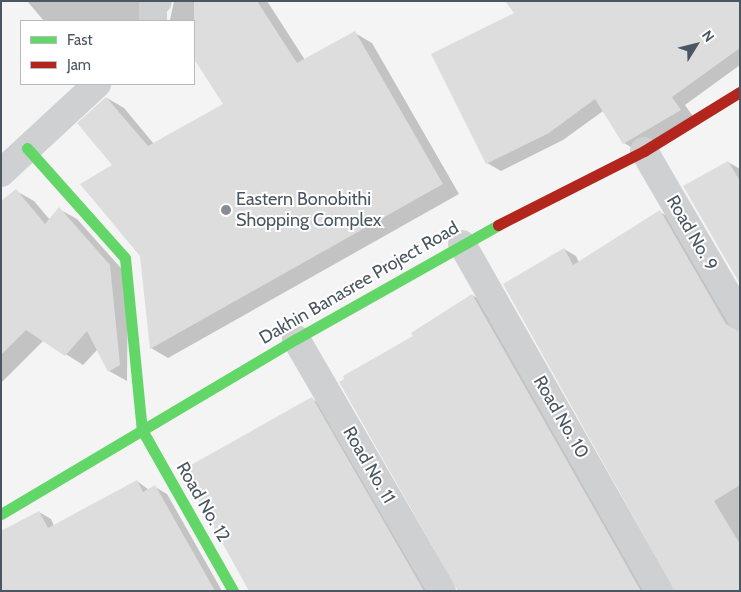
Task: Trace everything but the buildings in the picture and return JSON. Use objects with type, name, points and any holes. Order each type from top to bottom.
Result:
[{"type":"street","points":[[153,20],[153,5],[158,1]]},
{"type":"street","points":[[1,173],[96,85]]},
{"type":"street","name":"Dakhin Banasree Project Road","points":[[1,514],[296,338],[462,244],[644,151],[740,92]]},
{"type":"street","points":[[27,148],[125,258],[142,430]]},
{"type":"street","name":"Road No. 9","points":[[644,151],[740,316]]},
{"type":"street","name":"Road No. 10","points":[[462,244],[659,591]]},
{"type":"street","name":"Road No. 11","points":[[296,338],[442,591]]},
{"type":"street","name":"Road No. 12","points":[[142,430],[233,591]]},
{"type":"traffic: fast","points":[[27,148],[125,258],[142,430],[233,591]]},
{"type":"traffic: fast","points":[[1,514],[296,339],[498,225]]},
{"type":"traffic: jam","points":[[498,225],[644,151],[740,92]]},
{"type":"place","name":"Eastern Bonobithi Shopping Complex","points":[[226,210]]}]
